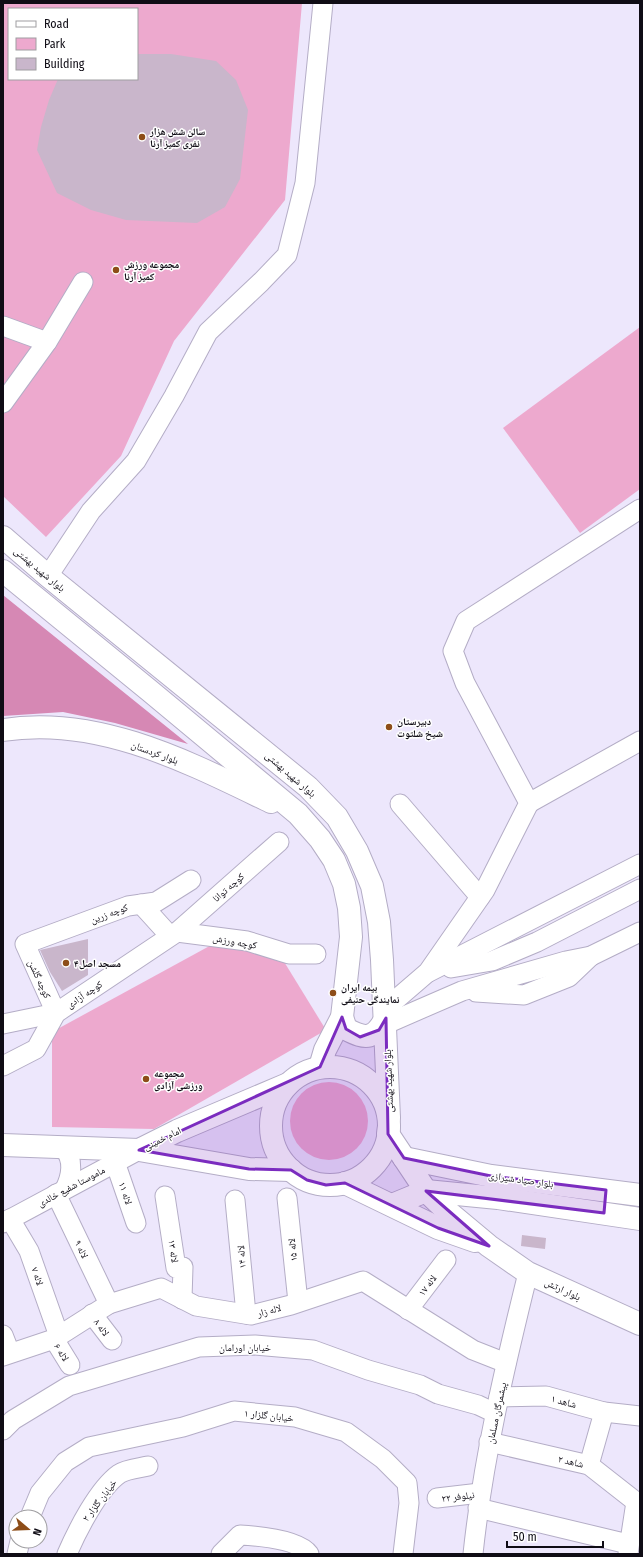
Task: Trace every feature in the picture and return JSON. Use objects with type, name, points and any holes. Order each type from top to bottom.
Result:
[{"type":"main road","name":"بلوار شهید بهشتی","points":[[3,537],[48,576],[302,782],[337,817],[356,851],[372,886],[379,922],[386,1017],[389,1122]]},
{"type":"main road","points":[[3,571],[298,814],[320,839],[334,860],[344,884],[349,908],[352,937],[342,1017],[325,1050],[320,1067]]},
{"type":"main road","name":"بلوار کردستان","points":[[3,730],[57,726],[90,731],[135,743],[210,772],[298,814]]},
{"type":"main road","points":[[342,1017],[346,1029],[360,1037],[370,1035],[379,1030],[386,1017]]},
{"type":"main road","points":[[389,1122],[386,1145],[377,1162],[363,1175],[345,1183],[326,1185],[307,1180],[291,1170],[279,1155],[272,1137],[271,1118],[277,1099],[288,1084],[303,1073],[320,1067],[339,1067],[357,1073],[372,1084],[380,1094],[389,1122],[388,1134],[426,1191],[447,1212],[489,1246]]},
{"type":"main road","name":"امام خمینی","points":[[3,1145],[138,1150],[177,1131],[288,1084]]},
{"type":"main road","points":[[138,1150],[249,1169],[291,1170]]},
{"type":"main road","name":"بلوار صیاد شیرازی","points":[[404,1158],[492,1176],[640,1195]]},
{"type":"main road","points":[[345,1183],[438,1228],[489,1246]]},
{"type":"main road","points":[[604,1213],[606,1190]]},
{"type":"main road","points":[[392,1205],[426,1191],[498,1198],[640,1219]]},
{"type":"main road","name":"بلوار ارتش","points":[[489,1246],[528,1273],[640,1324]]},
{"type":"street","points":[[48,576],[91,512],[136,461],[174,396],[208,332],[287,255],[304,183],[323,3]]},
{"type":"street","points":[[3,403],[47,342],[83,282]]},
{"type":"street","points":[[3,326],[47,342]]},
{"type":"street","points":[[529,802],[465,683],[453,651],[466,621],[640,509]]},
{"type":"street","points":[[386,1017],[428,972],[480,897],[529,802],[640,741]]},
{"type":"street","points":[[400,804],[480,897]]},
{"type":"street","name":"کوچه توانا","points":[[174,934],[279,842]]},
{"type":"street","points":[[428,972],[640,864]]},
{"type":"street","name":"کوچه زرین","points":[[25,944],[128,906],[156,902],[191,880]]},
{"type":"street","points":[[428,972],[492,961],[537,942],[640,889]]},
{"type":"street","points":[[141,904],[174,934]]},
{"type":"street","points":[[386,1017],[462,991],[524,995],[569,976],[591,956],[640,932]]},
{"type":"street","name":"کوچه ورزش","points":[[174,934],[247,941],[289,954],[316,954]]},
{"type":"street","name":"کوچه آزادی","points":[[3,1066],[36,1049],[56,1013],[174,934]]},
{"type":"street","name":"کوچه گلشن","points":[[25,944],[56,1013]]},
{"type":"street","points":[[3,1024],[56,1013]]},
{"type":"street","points":[[61,1192],[71,1169],[69,1157],[63,1148]]},
{"type":"street","name":"ماموستا شفیع خالدی","points":[[7,1221],[138,1150]]},
{"type":"street","name":"لاله ۱۱","points":[[115,1162],[136,1223]]},
{"type":"street","points":[[606,1190],[640,1190]]},
{"type":"street","name":"لاله ۹","points":[[61,1192],[109,1304]]},
{"type":"street","name":"لاله ۱۳","points":[[165,1196],[176,1268],[183,1267],[182,1299]]},
{"type":"street","name":"لاله ۱۵","points":[[287,1198],[298,1302]]},
{"type":"street","name":"لاله ۱۴","points":[[235,1200],[246,1314]]},
{"type":"street","name":"لاله ۷","points":[[7,1221],[29,1251],[56,1337]]},
{"type":"street","name":"لاله ۱۷","points":[[408,1310],[446,1260]]},
{"type":"street","name":"پیشمرگان مسلمان","points":[[473,1554],[479,1500],[489,1442],[528,1273]]},
{"type":"street","name":"لاله زار","points":[[7,1355],[56,1337],[109,1304],[161,1288],[196,1306],[251,1315],[298,1302],[363,1281],[474,1350],[506,1363]]},
{"type":"street","name":"لاله ۸","points":[[92,1314],[112,1340]]},
{"type":"street","points":[[3,1335],[7,1355]]},
{"type":"street","name":"لاله ۶","points":[[56,1337],[70,1365]]},
{"type":"street","name":"خیابان اورامان","points":[[3,1430],[14,1420],[69,1386],[199,1347],[255,1345],[313,1350],[368,1370],[420,1385],[438,1394],[478,1405],[497,1405]]},
{"type":"street","name":"شاهد ۱","points":[[497,1405],[546,1396],[604,1412],[636,1417]]},
{"type":"street","name":"خیابان گلزار ۱","points":[[33,1509],[40,1493],[65,1462],[89,1447],[183,1427],[234,1411],[295,1417],[346,1432],[383,1459],[407,1483],[409,1503],[403,1554]]},
{"type":"street","points":[[589,1465],[604,1412]]},
{"type":"street","name":"شاهد ۲","points":[[489,1442],[589,1465],[638,1504]]},
{"type":"street","name":"خیابان گلزار ۲","points":[[67,1554],[80,1526],[100,1495],[119,1474],[148,1466]]},
{"type":"street","name":"نیلوفر ۲۲","points":[[437,1498],[479,1500]]},
{"type":"street","points":[[479,1500],[628,1549],[638,1504]]},
{"type":"street","points":[[221,1554],[240,1535],[271,1537],[305,1549],[308,1554]]},
{"type":"highlighted area","points":[[342,1017],[346,1029],[360,1037],[379,1030],[386,1018],[388,1134],[404,1158],[491,1176],[606,1190],[604,1213],[426,1191],[489,1246],[438,1228],[345,1183],[326,1185],[307,1180],[291,1170],[249,1169],[139,1150],[320,1067]]},
{"type":"green space","name":"مجموعه ورزش کمیز آرنا","points":[[3,3],[302,3],[285,200],[174,341],[121,456],[46,537],[3,496]]},
{"type":"green space","points":[[640,327],[640,489],[580,533],[503,428]]},
{"type":"green space","name":"مجموعه ورزشی آزادی","points":[[226,937],[275,947],[326,1030],[154,1129],[52,1127],[52,1032]]},
{"type":"green space","points":[[321,1082],[337,1082],[351,1088],[362,1099],[368,1113],[368,1129],[362,1143],[351,1154],[337,1160],[321,1160],[307,1154],[296,1143],[290,1129],[290,1113],[296,1099],[307,1088]]},
{"type":"shaded area","points":[[3,595],[188,744],[115,723],[63,712],[3,716]]},
{"type":"building","name":"سالن شش هزار نفری کمیز آرنا","points":[[138,54],[171,54],[216,61],[236,80],[248,110],[240,179],[225,207],[197,223],[126,220],[91,210],[57,193],[37,150],[41,127],[49,100],[58,80],[138,80]]},
{"type":"building","name":"مسجد اصل۴","points":[[88,939],[88,975],[62,991],[50,972],[40,950]]},
{"type":"building","points":[[522,1235],[546,1238],[545,1249],[521,1246]]},
{"type":"place","name":"سالن شش هزار نفری کمیز آرنا","points":[[142,137]]},
{"type":"place","name":"مجموعه ورزش کمیز آرنا","points":[[116,270]]},
{"type":"place","name":"دبیرستان شیخ شلتوت","points":[[389,727]]},
{"type":"place","name":"مسجد اصل۴","points":[[66,963]]},
{"type":"place","name":"بیمه ایران نمایندگی حنیفی","points":[[333,993]]},
{"type":"place","name":"مجموعه ورزشی آزادی","points":[[146,1079]]}]
